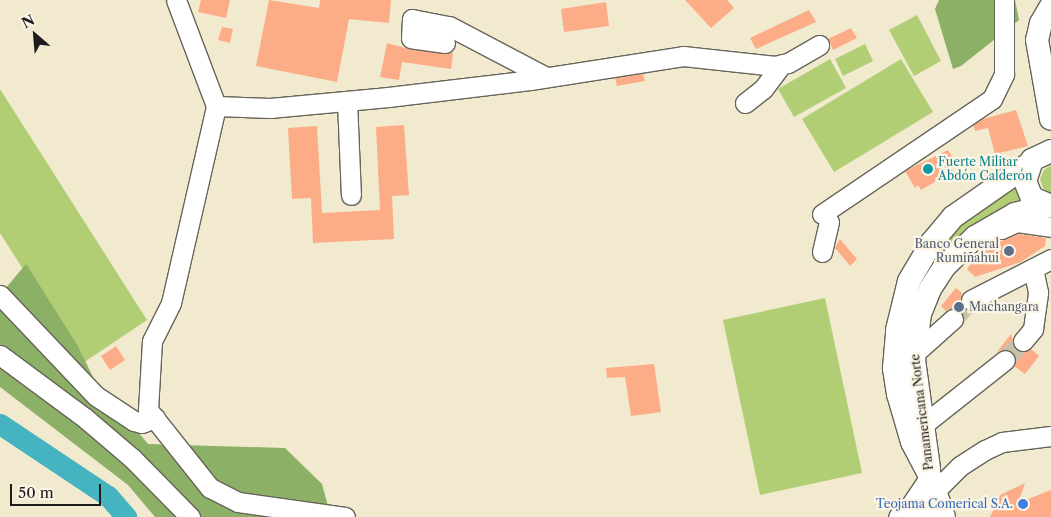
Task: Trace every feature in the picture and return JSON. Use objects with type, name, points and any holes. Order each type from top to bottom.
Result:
[{"type":"main road","points":[[1038,157],[1051,118],[1037,40],[1041,23],[1051,6]]},
{"type":"main road","name":"Panamericana Norte","points":[[1038,157],[1025,172],[1027,190],[1032,198],[1050,213]]},
{"type":"main road","name":"Panamericana Norte","points":[[937,497],[912,442],[894,368],[897,330],[910,281],[932,242],[953,217],[1038,157]]},
{"type":"main road","name":"Panamericana Norte","points":[[937,497],[920,411],[920,314],[930,289],[945,266],[975,237],[1015,214],[1050,213]]},
{"type":"street","points":[[176,0],[216,106],[171,304],[152,341],[148,410],[210,488],[238,502],[345,517]]},
{"type":"street","points":[[822,252],[825,218],[992,99],[1004,74],[1004,0]]},
{"type":"street","points":[[445,44],[411,38],[412,19],[449,26],[546,77]]},
{"type":"street","points":[[746,103],[763,89],[782,64],[818,45]]},
{"type":"street","points":[[216,106],[270,108],[348,101],[546,77],[683,56],[708,61],[782,64]]},
{"type":"street","points":[[348,101],[351,195]]},
{"type":"street","points":[[971,300],[1051,259]]},
{"type":"street","points":[[1023,341],[1033,329],[1037,301],[1033,269]]},
{"type":"street","points":[[0,295],[96,396],[134,422],[142,423],[155,418]]},
{"type":"street","points":[[919,350],[953,319]]},
{"type":"street","points":[[0,355],[85,418],[132,458],[190,517]]},
{"type":"street","points":[[924,424],[1006,360]]},
{"type":"street","points":[[905,517],[937,497],[960,466],[985,450],[1002,442],[1051,436]]},
{"type":"street","points":[[898,517],[910,506],[937,497]]},
{"type":"green space","points":[[939,0],[1015,0],[1019,20],[961,66],[953,69],[935,9]]},
{"type":"green space","points":[[917,15],[941,61],[914,76],[889,30]]},
{"type":"green space","points":[[865,44],[873,61],[843,76],[835,59]]},
{"type":"green space","points":[[830,59],[846,88],[794,117],[778,89]]},
{"type":"green space","points":[[901,59],[933,112],[834,172],[802,119]]},
{"type":"green space","points":[[0,89],[147,320],[83,363],[0,233]]},
{"type":"green space","points":[[1051,165],[1051,194],[1043,188],[1040,179],[1044,170]]},
{"type":"green space","points":[[1020,180],[1028,202],[951,248],[929,269],[918,295],[918,279],[951,231]]},
{"type":"green space","points":[[26,264],[78,346],[93,377],[148,444],[285,448],[322,484],[331,517],[155,517],[128,485],[0,387],[0,295]]},
{"type":"green space","points":[[825,298],[862,473],[760,495],[723,320]]},
{"type":"building","points":[[201,0],[230,0],[226,18],[198,12]]},
{"type":"building","points":[[269,0],[319,8],[320,0],[391,0],[389,23],[349,19],[337,82],[256,66]]},
{"type":"building","points":[[685,0],[727,0],[734,8],[711,28]]},
{"type":"building","points":[[606,2],[609,26],[564,32],[561,9]]},
{"type":"building","points":[[809,10],[816,22],[756,49],[750,38]]},
{"type":"building","points":[[222,27],[233,29],[230,43],[218,40]]},
{"type":"building","points":[[851,28],[857,38],[833,50],[828,39]]},
{"type":"building","points":[[387,43],[409,49],[453,53],[451,69],[402,62],[399,80],[380,77]]},
{"type":"building","points":[[643,74],[645,81],[617,86],[615,78]]},
{"type":"building","points":[[1016,110],[1028,146],[995,154],[988,128],[975,131],[973,125],[983,119]]},
{"type":"building","points":[[404,125],[409,195],[392,196],[394,239],[313,243],[311,198],[292,199],[288,128],[317,126],[322,213],[380,210],[376,127]]},
{"type":"building","name":"Fuerte Militar Abdón Calderón","points":[[948,150],[956,163],[950,166],[953,171],[921,190],[918,185],[915,188],[905,171]]},
{"type":"building","name":"Banco General Rumiñahui","points":[[1019,234],[1046,238],[1045,246],[1021,262],[975,277],[967,269],[983,248]]},
{"type":"building","points":[[840,239],[857,259],[850,266],[835,248]]},
{"type":"building","points":[[956,288],[962,293],[961,306],[974,310],[963,324],[961,311],[951,308],[946,311],[941,306]]},
{"type":"building","points":[[1011,334],[1016,350],[1022,352],[1031,349],[1039,356],[1025,374],[1014,366],[1013,353],[1004,349],[997,352]]},
{"type":"building","points":[[116,346],[125,360],[110,370],[101,356]]},
{"type":"building","points":[[654,364],[661,412],[631,416],[625,377],[607,378],[606,368]]},
{"type":"building","name":"Teojama Comerical S.A.","points":[[1025,483],[1018,503],[1051,490],[1051,517],[990,517],[1000,495]]},
{"type":"waterway","points":[[0,424],[108,496],[126,517]]},
{"type":"tunnel","points":[[953,319],[971,300]]},
{"type":"tunnel","points":[[1005,360],[1023,341]]},
{"type":"place","name":"Fuerte Militar Abdón Calderón","points":[[928,169]]},
{"type":"place","name":"Banco General Rumiñahui","points":[[1009,251]]},
{"type":"place","name":"Machangara","points":[[959,307]]},
{"type":"place","name":"Teojama Comerical S.A.","points":[[1023,504]]}]
